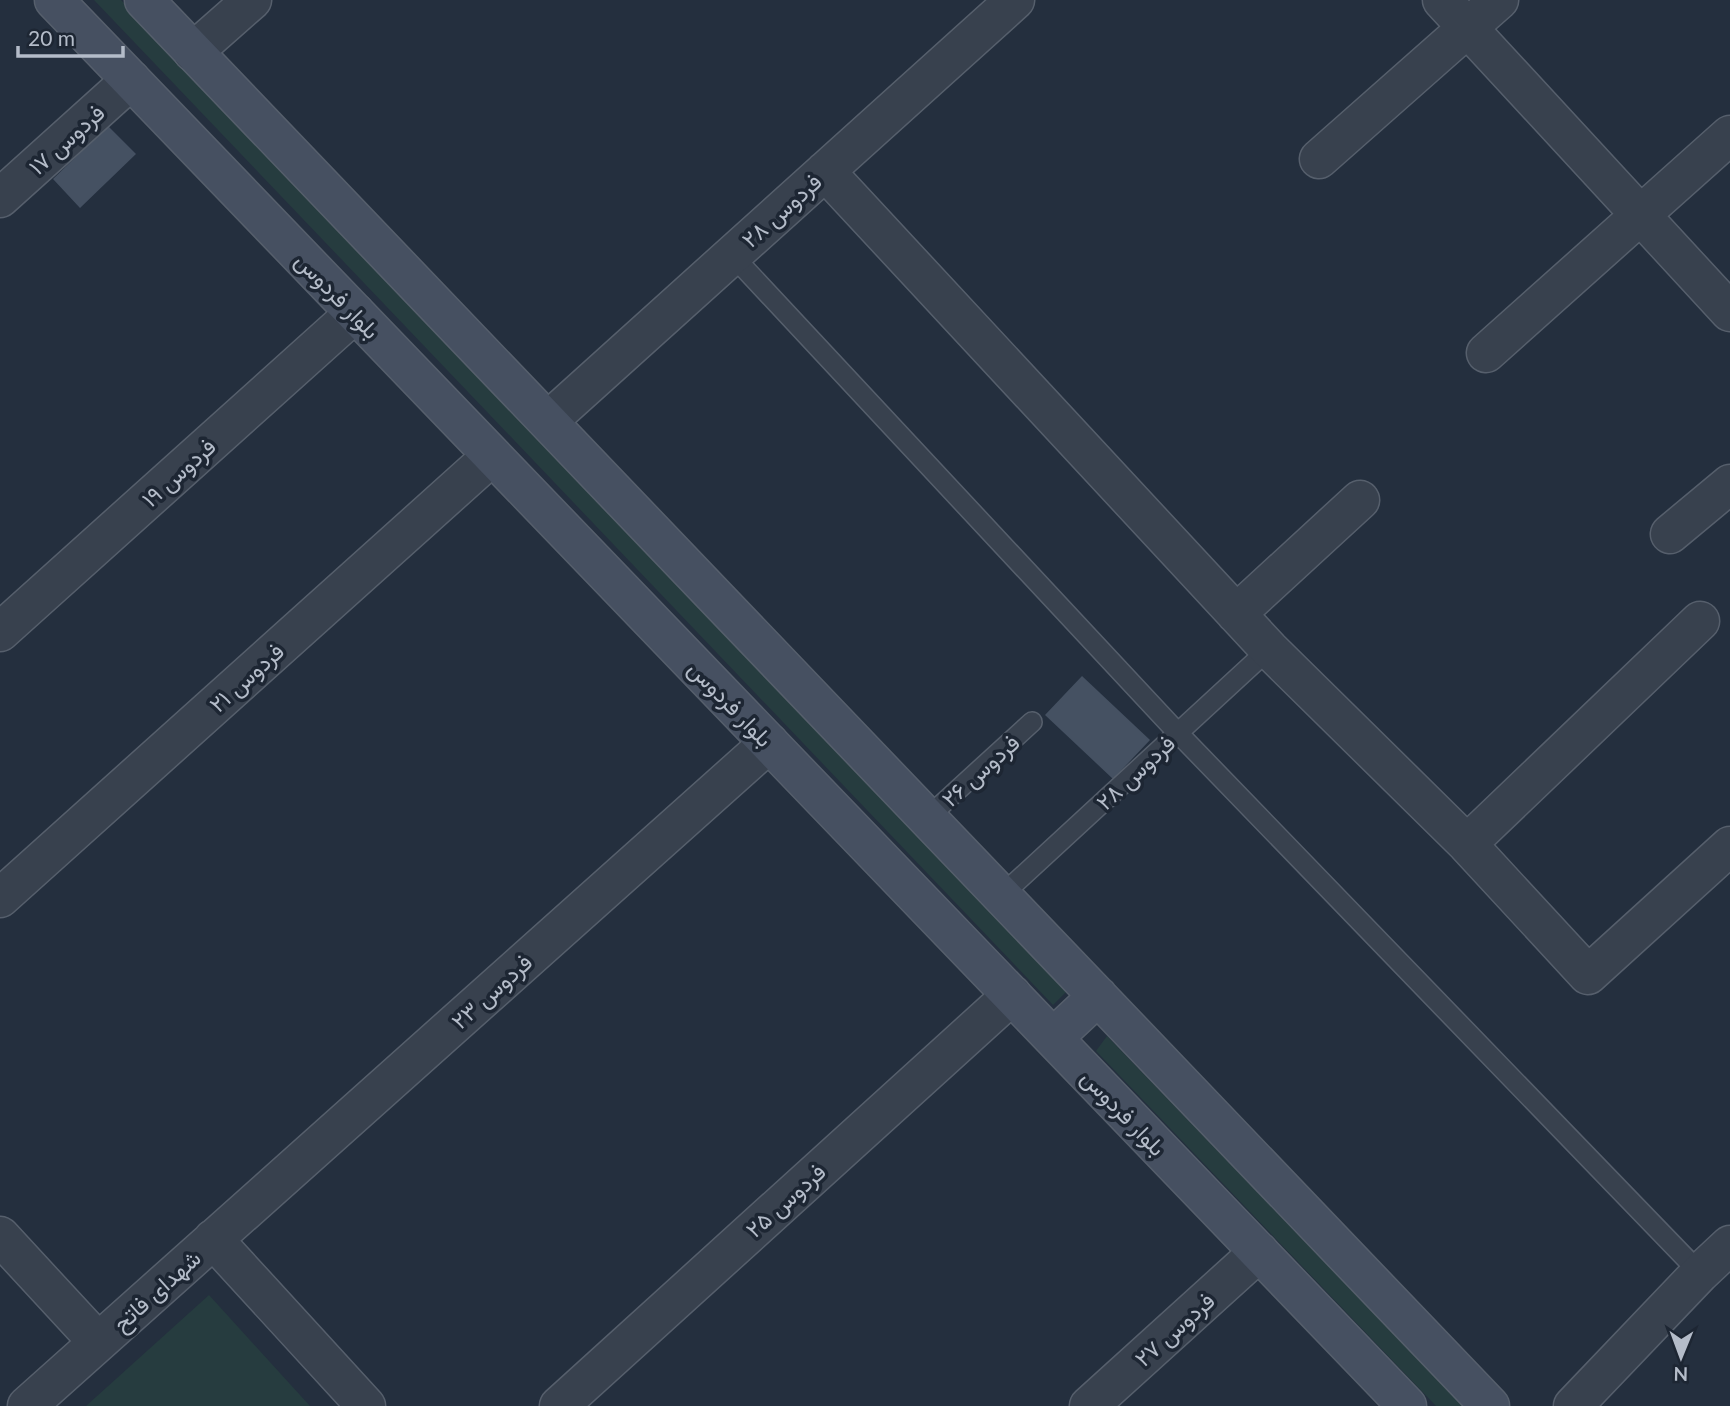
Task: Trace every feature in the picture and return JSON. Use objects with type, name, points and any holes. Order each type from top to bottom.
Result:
[{"type":"main road","name":"بلوار فردوس","points":[[54,0],[1407,1406]]},
{"type":"main road","points":[[144,0],[1490,1406]]},
{"type":"main road","points":[[1053,1038],[1098,996]]},
{"type":"street","points":[[193,52],[252,0]]},
{"type":"street","name":"فردوس ۲۸","points":[[548,421],[1015,0]]},
{"type":"street","points":[[1443,0],[1730,312]]},
{"type":"street","points":[[1319,159],[1499,0]]},
{"type":"street","name":"فردوس ۱۷","points":[[0,198],[131,80]]},
{"type":"street","points":[[1486,353],[1730,135]]},
{"type":"street","points":[[825,172],[1269,649],[1467,844],[1588,975],[1730,846]]},
{"type":"street","name":"فردوس ۱۹","points":[[0,632],[355,313]]},
{"type":"street","name":"فردوس ۲۱","points":[[0,898],[492,456]]},
{"type":"street","points":[[1670,534],[1730,484]]},
{"type":"street","points":[[1236,614],[1360,500]]},
{"type":"street","points":[[1467,844],[1700,621]]},
{"type":"street","name":"فردوس ۲۳","points":[[214,1239],[769,743]]},
{"type":"street","name":"فردوس ۲۵","points":[[559,1406],[1012,995]]},
{"type":"street","points":[[0,1236],[98,1342]]},
{"type":"street","points":[[214,1239],[366,1406]]},
{"type":"street","name":"شهدای فاتح","points":[[27,1406],[214,1239]]},
{"type":"street","points":[[1573,1406],[1730,1245]]},
{"type":"street","name":"فردوس ۲۷","points":[[1089,1406],[1259,1252]]},
{"type":"lane","points":[[732,255],[1177,732],[1700,1273]]},
{"type":"lane","name":"فردوس ۲۸","points":[[1002,895],[1269,649]]},
{"type":"lane","name":"فردوس ۲۶","points":[[928,817],[1032,722]]},
{"type":"green space","points":[[94,0],[121,0],[1068,990],[1053,1005]]},
{"type":"green space","points":[[1107,1036],[1463,1406],[1436,1406],[1096,1051]]},
{"type":"green space","points":[[209,1295],[310,1406],[86,1406]]},
{"type":"building","points":[[108,126],[136,154],[80,208],[53,179]]},
{"type":"building","points":[[1082,676],[1150,740],[1113,779],[1045,715]]}]
